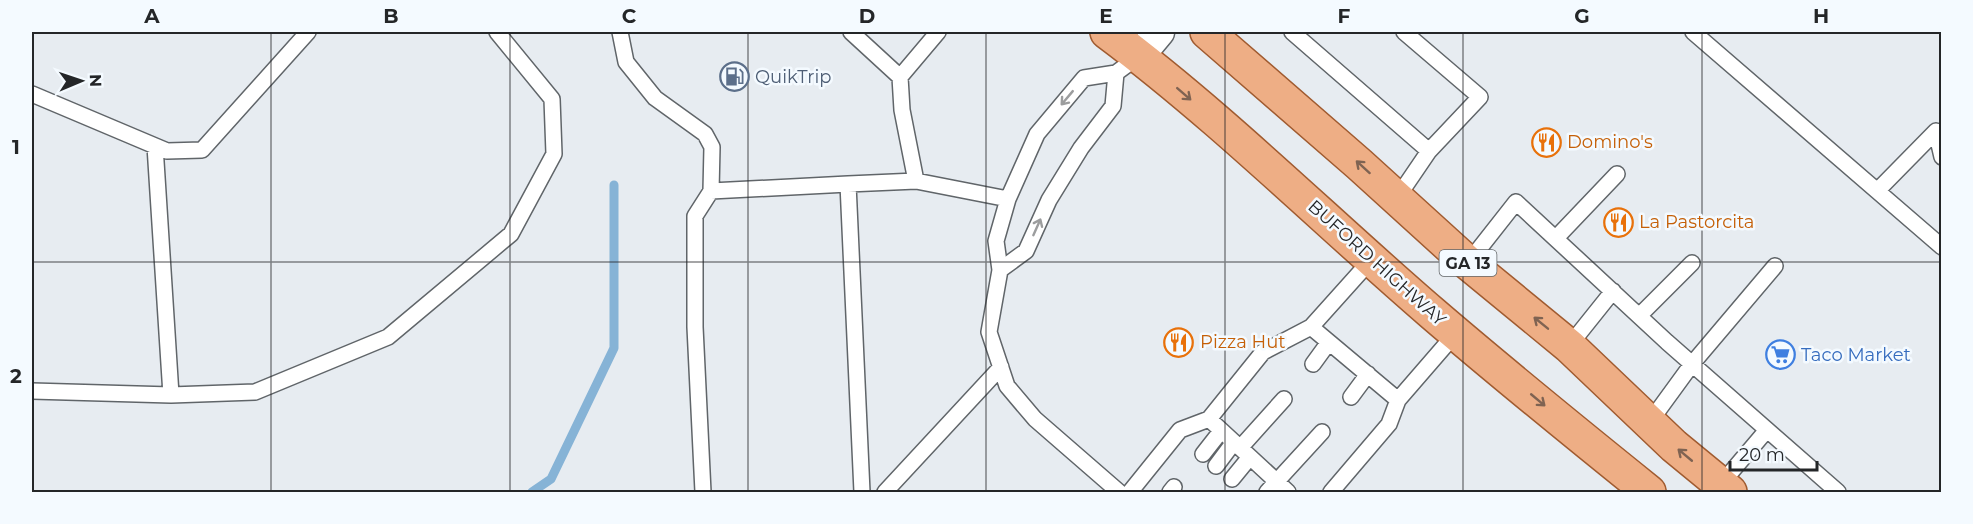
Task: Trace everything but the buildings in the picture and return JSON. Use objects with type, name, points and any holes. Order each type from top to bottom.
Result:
[{"type":"main road","name":"BUFORD HIGHWAY","points":[[1107,32],[1138,54],[1318,209],[1634,488]]},
{"type":"main road","name":"GA 13","points":[[1207,32],[1468,263],[1569,346],[1648,423],[1725,488]]},
{"type":"lane","points":[[32,94],[167,151],[202,150],[308,32]]},
{"type":"lane","points":[[32,391],[171,394],[255,392],[388,337],[511,234],[554,154],[552,99],[497,32]]},
{"type":"lane","points":[[620,32],[626,62],[655,98],[705,134],[712,147],[711,191],[695,216],[695,327],[703,492]]},
{"type":"lane","points":[[851,32],[900,77]]},
{"type":"lane","points":[[916,181],[902,110],[900,77],[938,32]]},
{"type":"lane","points":[[1292,32],[1429,151]]},
{"type":"lane","points":[[1397,198],[1429,151],[1480,97],[1404,32]]},
{"type":"lane","points":[[1693,32],[1878,190],[1941,247]]},
{"type":"lane","points":[[1119,492],[1035,419],[1007,386],[989,332],[1000,270],[996,241],[1008,199],[1037,134],[1084,78],[1138,54]]},
{"type":"lane","points":[[1000,270],[1026,251],[1049,200],[1081,148],[1113,106],[1138,54]]},
{"type":"lane","points":[[1878,190],[1936,131],[1941,157]]},
{"type":"lane","points":[[155,146],[171,394]]},
{"type":"lane","points":[[1556,238],[1617,174]]},
{"type":"lane","points":[[711,191],[916,181],[1008,199]]},
{"type":"lane","points":[[848,184],[862,492]]},
{"type":"lane","points":[[1468,263],[1516,202],[1766,431],[1838,492]]},
{"type":"lane","points":[[1130,492],[1180,430],[1209,419],[1263,352],[1311,327],[1372,259]]},
{"type":"lane","points":[[1639,316],[1692,263]]},
{"type":"lane","points":[[1648,423],[1692,364],[1775,266]]},
{"type":"lane","points":[[1569,346],[1613,291]]},
{"type":"lane","points":[[1311,327],[1398,400]]},
{"type":"lane","points":[[1331,492],[1389,424],[1398,400],[1456,333]]},
{"type":"lane","points":[[1313,364],[1329,342]]},
{"type":"lane","points":[[885,492],[1001,367]]},
{"type":"lane","points":[[1351,397],[1368,374]]},
{"type":"lane","points":[[1216,466],[1241,449],[1284,399]]},
{"type":"lane","points":[[1209,419],[1241,449],[1272,487],[1288,492]]},
{"type":"lane","points":[[1203,454],[1221,431]]},
{"type":"lane","points":[[1725,488],[1766,431]]},
{"type":"lane","points":[[1272,487],[1322,432]]},
{"type":"lane","points":[[1232,479],[1241,449]]},
{"type":"waterway","points":[[532,492],[551,479],[614,348],[614,185]]},
{"type":"place","name":"QuikTrip","points":[[734,77]]},
{"type":"place","name":"Domino's","points":[[1546,142]]},
{"type":"place","name":"La Pastorcita","points":[[1618,222]]},
{"type":"place","name":"Pizza Hut","points":[[1179,342]]},
{"type":"place","name":"Taco Market","points":[[1780,355]]}]
